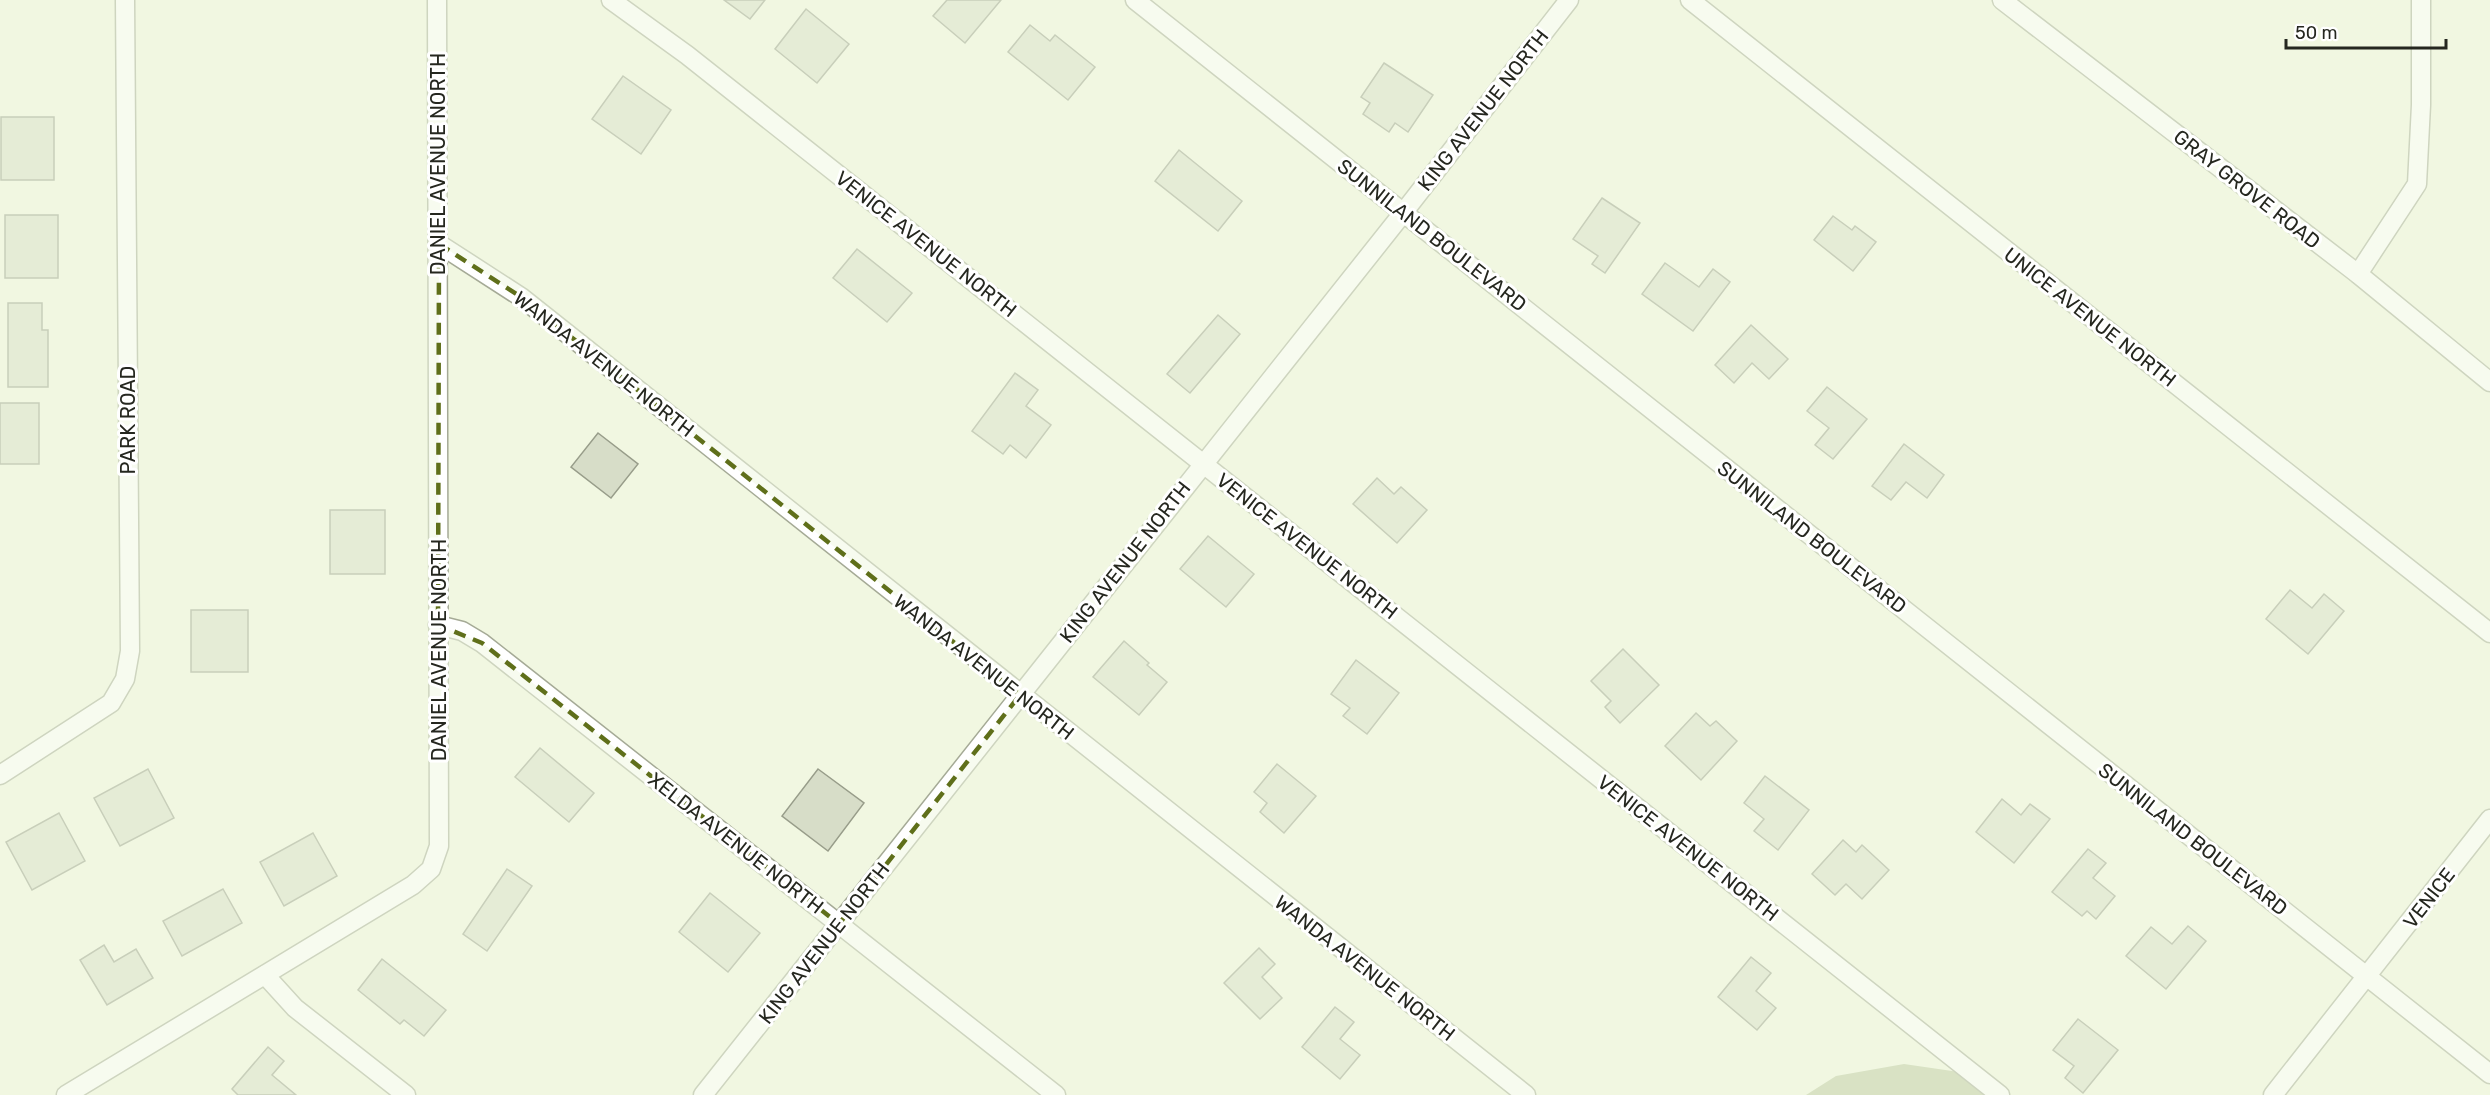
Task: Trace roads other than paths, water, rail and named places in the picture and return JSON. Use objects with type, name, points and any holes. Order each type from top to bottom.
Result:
[{"type":"street","name":"PARK ROAD","points":[[0,774],[111,703],[125,679],[130,651],[125,0]]},
{"type":"street","name":"DANIEL AVENUE NORTH","points":[[66,1095],[413,885],[431,869],[440,846],[437,0]]},
{"type":"street","name":"VENICE AVENUE NORTH","points":[[611,0],[696,63],[2000,1095]]},
{"type":"street","name":"SUNNILAND BOULEVARD","points":[[1135,0],[2490,1074]]},
{"type":"street","name":"KING AVENUE NORTH","points":[[703,1095],[1202,463],[1403,213],[1569,0]]},
{"type":"street","name":"UNICE AVENUE NORTH","points":[[1690,0],[2490,633]]},
{"type":"street","name":"GRAY GROVE ROAD","points":[[2002,0],[2358,274],[2490,382]]},
{"type":"street","points":[[2358,274],[2417,184],[2421,105],[2421,0]]},
{"type":"street","name":"WANDA AVENUE NORTH","points":[[439,244],[521,297],[1526,1095]]},
{"type":"street","name":"XELDA AVENUE NORTH","points":[[438,625],[462,631],[482,643],[1056,1095]]},
{"type":"street","name":"VENICE","points":[[2273,1095],[2490,819]]},
{"type":"street","points":[[265,975],[295,1008],[406,1095]]}]
